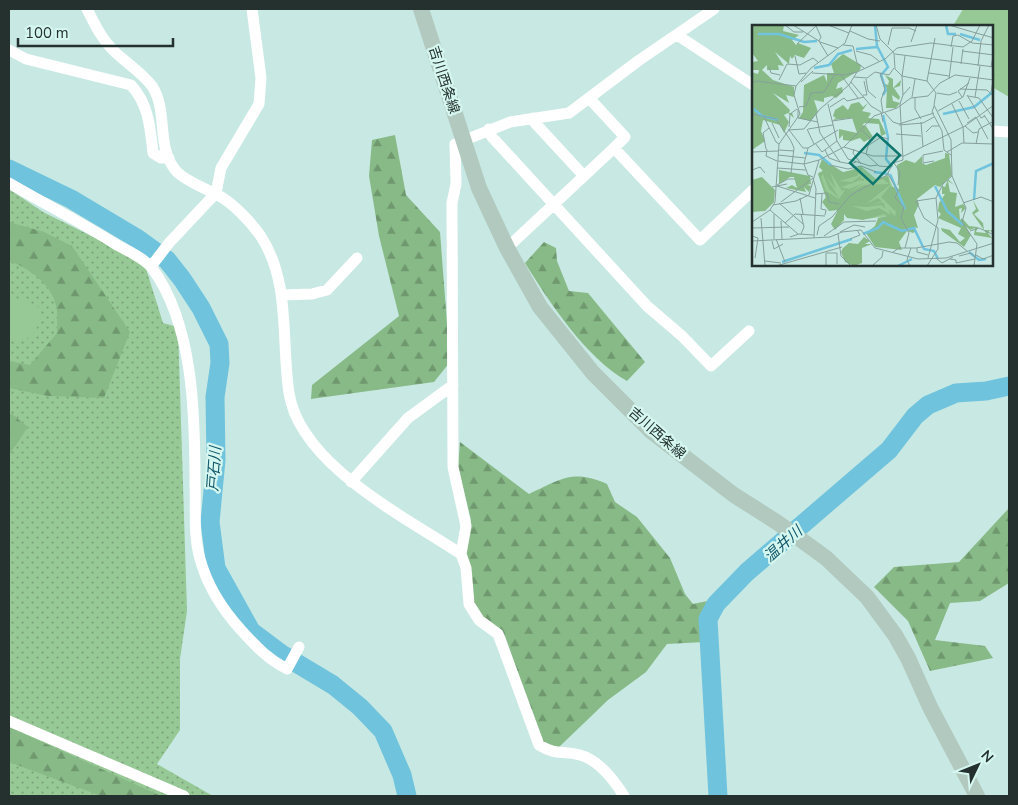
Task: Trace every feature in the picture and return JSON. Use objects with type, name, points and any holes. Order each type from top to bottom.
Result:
[{"type":"main road","name":"吉川西条線","points":[[421,9],[479,188],[507,248],[540,307],[593,373],[652,432],[734,495],[778,523],[826,558],[867,597],[895,635],[978,796]]},
{"type":"street","points":[[88,9],[98,32],[108,45],[152,86],[159,102],[162,137],[169,158],[177,171],[191,182],[216,193],[243,216],[260,235],[274,262],[282,295],[289,395],[298,419],[313,442],[350,482],[461,554]]},
{"type":"street","points":[[153,264],[167,245],[216,193],[221,168],[259,104],[261,78],[252,9]]},
{"type":"street","points":[[624,796],[595,762],[580,755],[551,752],[539,745],[498,634],[479,620],[468,604],[466,568],[461,554],[466,526],[453,467],[452,203],[456,184],[455,144],[489,129],[533,118],[569,113],[714,9]]},
{"type":"street","points":[[677,35],[752,83]]},
{"type":"street","points":[[9,50],[26,60],[131,85],[141,97],[148,114],[153,153],[162,158],[169,158]]},
{"type":"street","points":[[507,248],[555,205],[625,137],[589,98]]},
{"type":"street","points":[[533,118],[535,124],[584,176]]},
{"type":"street","points":[[489,129],[492,137],[647,306],[682,336],[711,366],[749,331]]},
{"type":"street","points":[[993,131],[1009,132]]},
{"type":"street","points":[[614,148],[700,240],[752,191]]},
{"type":"street","points":[[9,183],[58,209],[151,266],[166,292],[181,334],[191,376],[196,486],[194,522],[199,558],[207,580],[231,619],[268,659],[287,669],[299,647]]},
{"type":"street","points":[[282,295],[312,294],[326,290],[357,258]]},
{"type":"street","points":[[350,482],[408,418],[453,385]]},
{"type":"street","points":[[9,721],[184,796]]},
{"type":"green space","points":[[963,9],[1009,9],[1009,97],[993,88],[993,25],[954,25]]},
{"type":"green space","points":[[395,135],[406,195],[440,232],[450,362],[434,382],[311,399],[312,385],[399,316],[379,236],[369,176],[372,140]]},
{"type":"green space","points":[[9,189],[43,212],[144,262],[163,323],[178,327],[187,611],[180,659],[180,730],[157,764],[213,796],[9,796]]},
{"type":"green space","points":[[9,222],[44,232],[72,246],[130,332],[104,398],[48,396],[9,388],[9,361],[30,365],[57,333],[57,308],[49,290],[38,277],[9,261]]},
{"type":"green space","points":[[544,242],[556,248],[557,261],[569,291],[588,293],[645,362],[627,381],[612,371],[583,344],[557,312],[525,263]]},
{"type":"green space","points":[[9,295],[40,308],[42,319],[31,337],[14,341],[9,334]]},
{"type":"green space","points":[[9,414],[12,414],[28,427],[9,455]]},
{"type":"green space","points":[[460,442],[529,494],[567,478],[585,477],[607,484],[615,502],[637,517],[670,558],[685,594],[693,604],[712,600],[706,616],[704,642],[667,644],[646,672],[608,700],[558,748],[542,741],[505,636],[487,624],[473,609],[465,556],[471,520],[458,467]]},
{"type":"green space","points":[[1009,508],[1009,583],[980,601],[950,603],[935,640],[985,646],[993,658],[930,671],[908,621],[874,587],[894,567],[959,562]]},
{"type":"green space","points":[[9,727],[161,796],[101,796],[9,762]]},
{"type":"waterway","name":"戸石川","points":[[9,169],[71,199],[138,239],[167,260],[201,308],[219,344],[220,363],[215,397],[216,460],[210,522],[216,568],[251,631],[283,655],[333,685],[360,707],[383,731],[402,775],[407,796]]},
{"type":"waterway","name":"温井川","points":[[718,796],[708,619],[716,604],[747,572],[889,450],[915,416],[928,405],[956,393],[986,391],[1009,386]]}]
